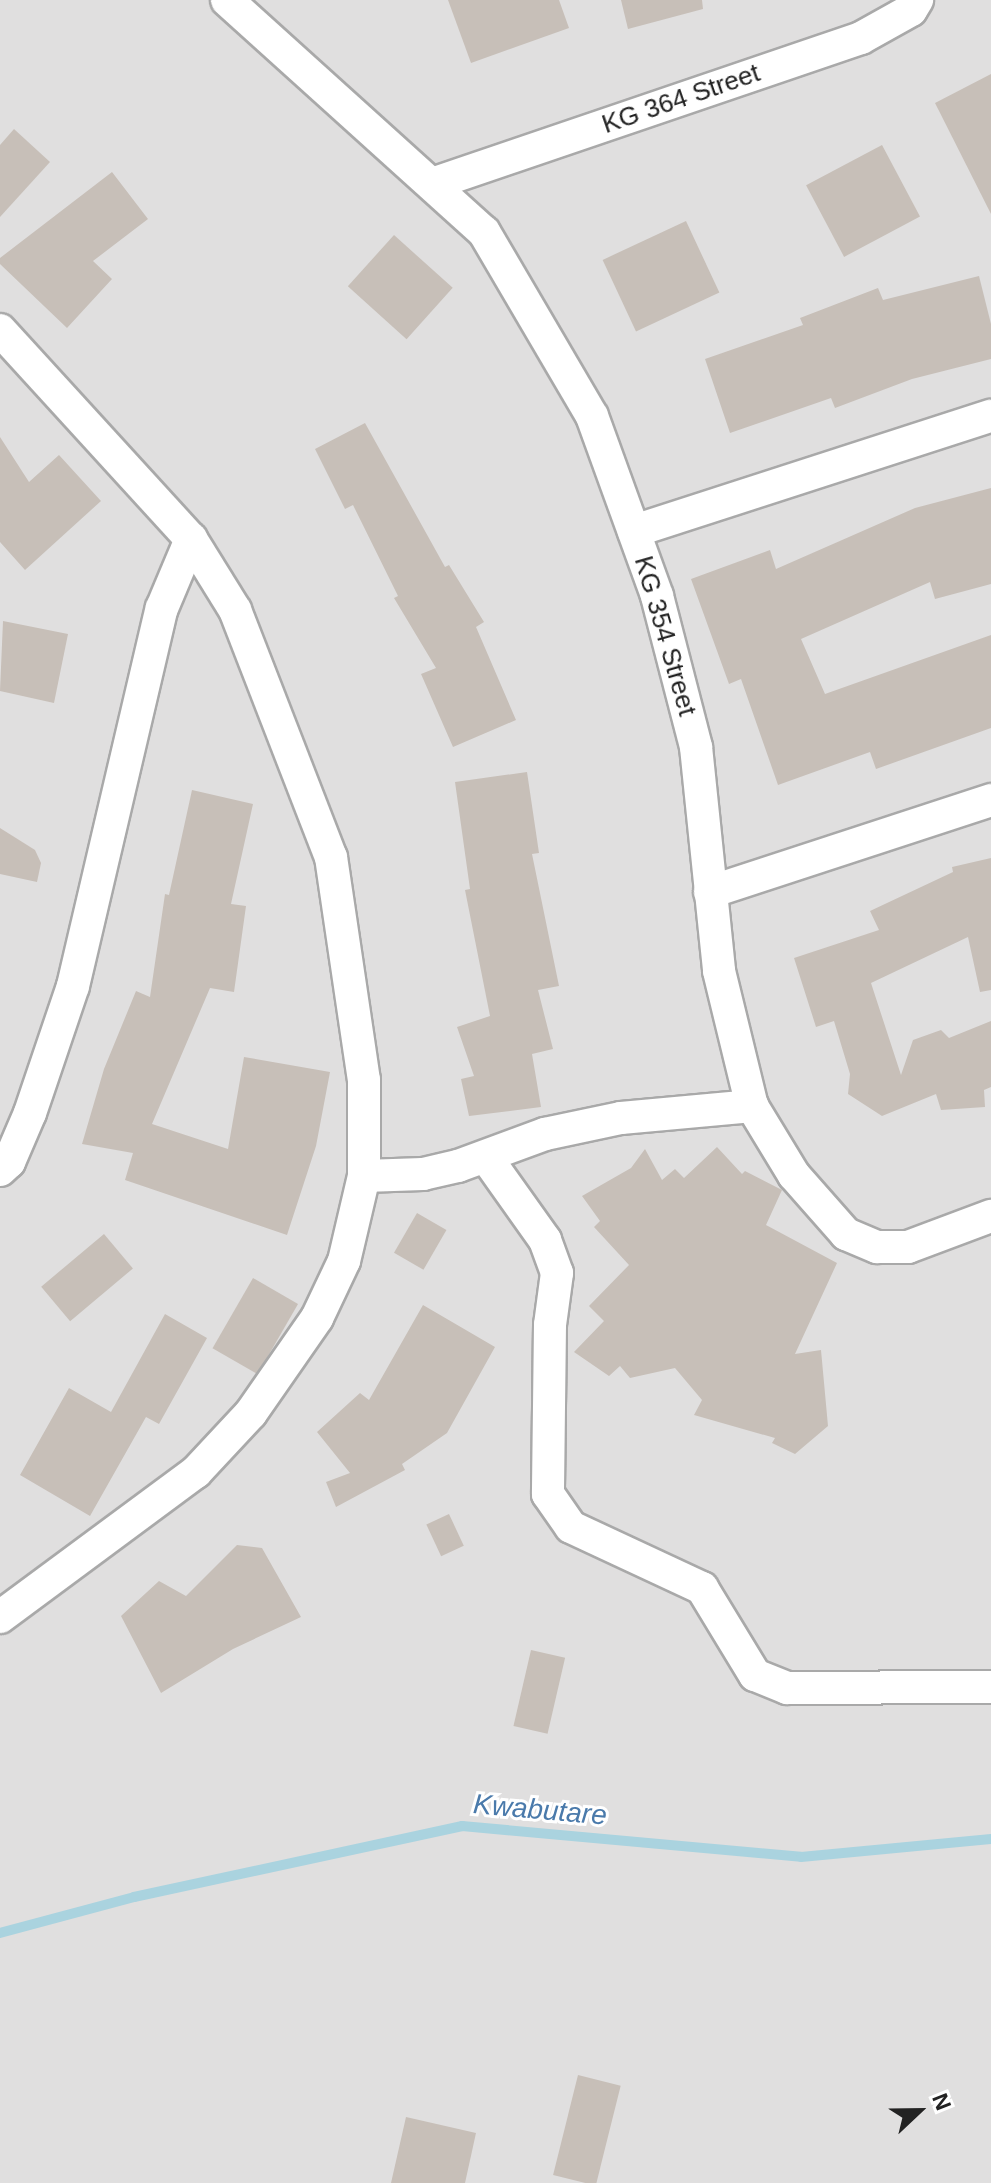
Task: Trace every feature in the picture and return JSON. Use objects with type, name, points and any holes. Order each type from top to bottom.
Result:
[{"type":"street","name":"KG 354 Street","points":[[227,0],[435,183],[484,232],[592,416],[634,531],[696,747],[719,971],[752,1106],[794,1175],[846,1234],[877,1247],[908,1247],[991,1216]]},
{"type":"street","name":"KG 364 Street","points":[[435,183],[861,38],[911,10],[917,0]]},
{"type":"street","points":[[0,330],[191,539],[235,610],[331,857],[364,1080],[364,1176],[344,1261],[317,1318],[251,1413],[196,1472],[0,1617]]},
{"type":"street","points":[[634,531],[991,416]]},
{"type":"street","points":[[0,1170],[9,1162],[30,1113],[73,986],[162,608],[191,539]]},
{"type":"street","points":[[710,892],[991,800]]},
{"type":"street","points":[[364,1176],[423,1174],[486,1157],[545,1134],[621,1118],[752,1106]]},
{"type":"street","points":[[486,1157],[545,1240],[557,1273],[550,1325],[548,1494],[571,1527],[702,1588],[755,1675],[787,1688],[991,1687]]},
{"type":"shaded area","points":[[0,0],[991,0],[991,2183],[0,2183]]},
{"type":"building","points":[[448,0],[559,0],[569,28],[471,63]]},
{"type":"building","points":[[621,0],[702,0],[703,9],[628,29]]},
{"type":"building","points":[[991,74],[991,214],[935,103]]},
{"type":"building","points":[[14,129],[50,162],[0,217],[0,145]]},
{"type":"building","points":[[882,145],[920,217],[844,257],[806,185]]},
{"type":"building","points":[[112,172],[148,219],[93,261],[112,279],[67,328],[0,264],[0,258]]},
{"type":"building","points":[[686,221],[719,293],[636,331],[603,260]]},
{"type":"building","points":[[394,235],[453,288],[407,339],[348,286]]},
{"type":"building","points":[[979,276],[991,324],[991,359],[912,379],[835,408],[831,398],[730,433],[705,359],[803,325],[800,318],[878,288],[883,300]]},
{"type":"building","points":[[365,423],[445,567],[449,565],[484,622],[476,627],[516,720],[453,747],[421,674],[436,668],[394,598],[398,596],[353,505],[345,509],[315,449]]},
{"type":"building","points":[[0,437],[29,482],[59,455],[101,501],[25,570],[0,542]]},
{"type":"building","points":[[991,488],[991,584],[935,599],[930,582],[801,639],[825,694],[991,635],[991,728],[876,769],[870,752],[778,785],[741,679],[729,684],[691,579],[770,550],[776,569],[915,508]]},
{"type":"building","points":[[3,621],[68,634],[54,703],[0,691]]},
{"type":"building","points":[[527,772],[539,853],[532,854],[559,986],[538,990],[553,1049],[532,1054],[541,1107],[469,1116],[461,1079],[474,1076],[457,1027],[490,1016],[465,890],[470,889],[455,782]]},
{"type":"building","points":[[192,790],[253,804],[231,904],[246,906],[234,992],[210,988],[152,1124],[228,1149],[244,1057],[330,1072],[316,1146],[287,1235],[125,1180],[133,1153],[82,1144],[104,1069],[136,991],[150,997],[165,894],[169,895]]},
{"type":"building","points":[[0,828],[35,850],[41,863],[37,882],[0,874]]},
{"type":"building","points":[[991,858],[991,990],[980,992],[968,937],[871,983],[901,1075],[913,1040],[941,1030],[949,1038],[991,1021],[991,1087],[984,1090],[985,1107],[941,1110],[936,1094],[882,1116],[848,1094],[850,1074],[834,1021],[816,1027],[794,958],[879,930],[870,911],[953,872],[952,867]]},
{"type":"building","points":[[717,1147],[742,1174],[745,1171],[782,1190],[766,1225],[837,1263],[795,1354],[821,1350],[828,1426],[795,1454],[772,1443],[775,1438],[694,1415],[702,1400],[675,1368],[630,1378],[620,1366],[609,1376],[574,1352],[604,1321],[589,1306],[629,1265],[594,1227],[600,1221],[582,1196],[631,1168],[645,1149],[662,1180],[675,1169],[684,1178]]},
{"type":"building","points":[[417,1213],[446,1230],[423,1270],[394,1253]]},
{"type":"building","points":[[104,1234],[133,1268],[70,1321],[41,1287]]},
{"type":"building","points":[[253,1278],[298,1304],[258,1374],[212,1348]]},
{"type":"building","points":[[423,1305],[495,1347],[447,1433],[402,1464],[405,1470],[336,1507],[326,1482],[350,1473],[317,1432],[360,1393],[369,1400]]},
{"type":"building","points":[[165,1314],[207,1338],[159,1424],[146,1417],[90,1516],[20,1475],[69,1388],[111,1412]]},
{"type":"building","points":[[449,1514],[464,1546],[441,1556],[426,1525]]},
{"type":"building","points":[[237,1545],[262,1548],[301,1617],[233,1649],[161,1693],[121,1616],[159,1581],[186,1596]]},
{"type":"building","points":[[531,1650],[565,1658],[548,1734],[513,1726]]},
{"type":"building","points":[[578,2075],[621,2086],[596,2183],[553,2175]]},
{"type":"building","points":[[406,2117],[476,2133],[465,2183],[391,2183]]},
{"type":"waterway","name":"Kwabutare","points":[[0,1933],[134,1897],[462,1826],[801,1857],[991,1839]]}]
